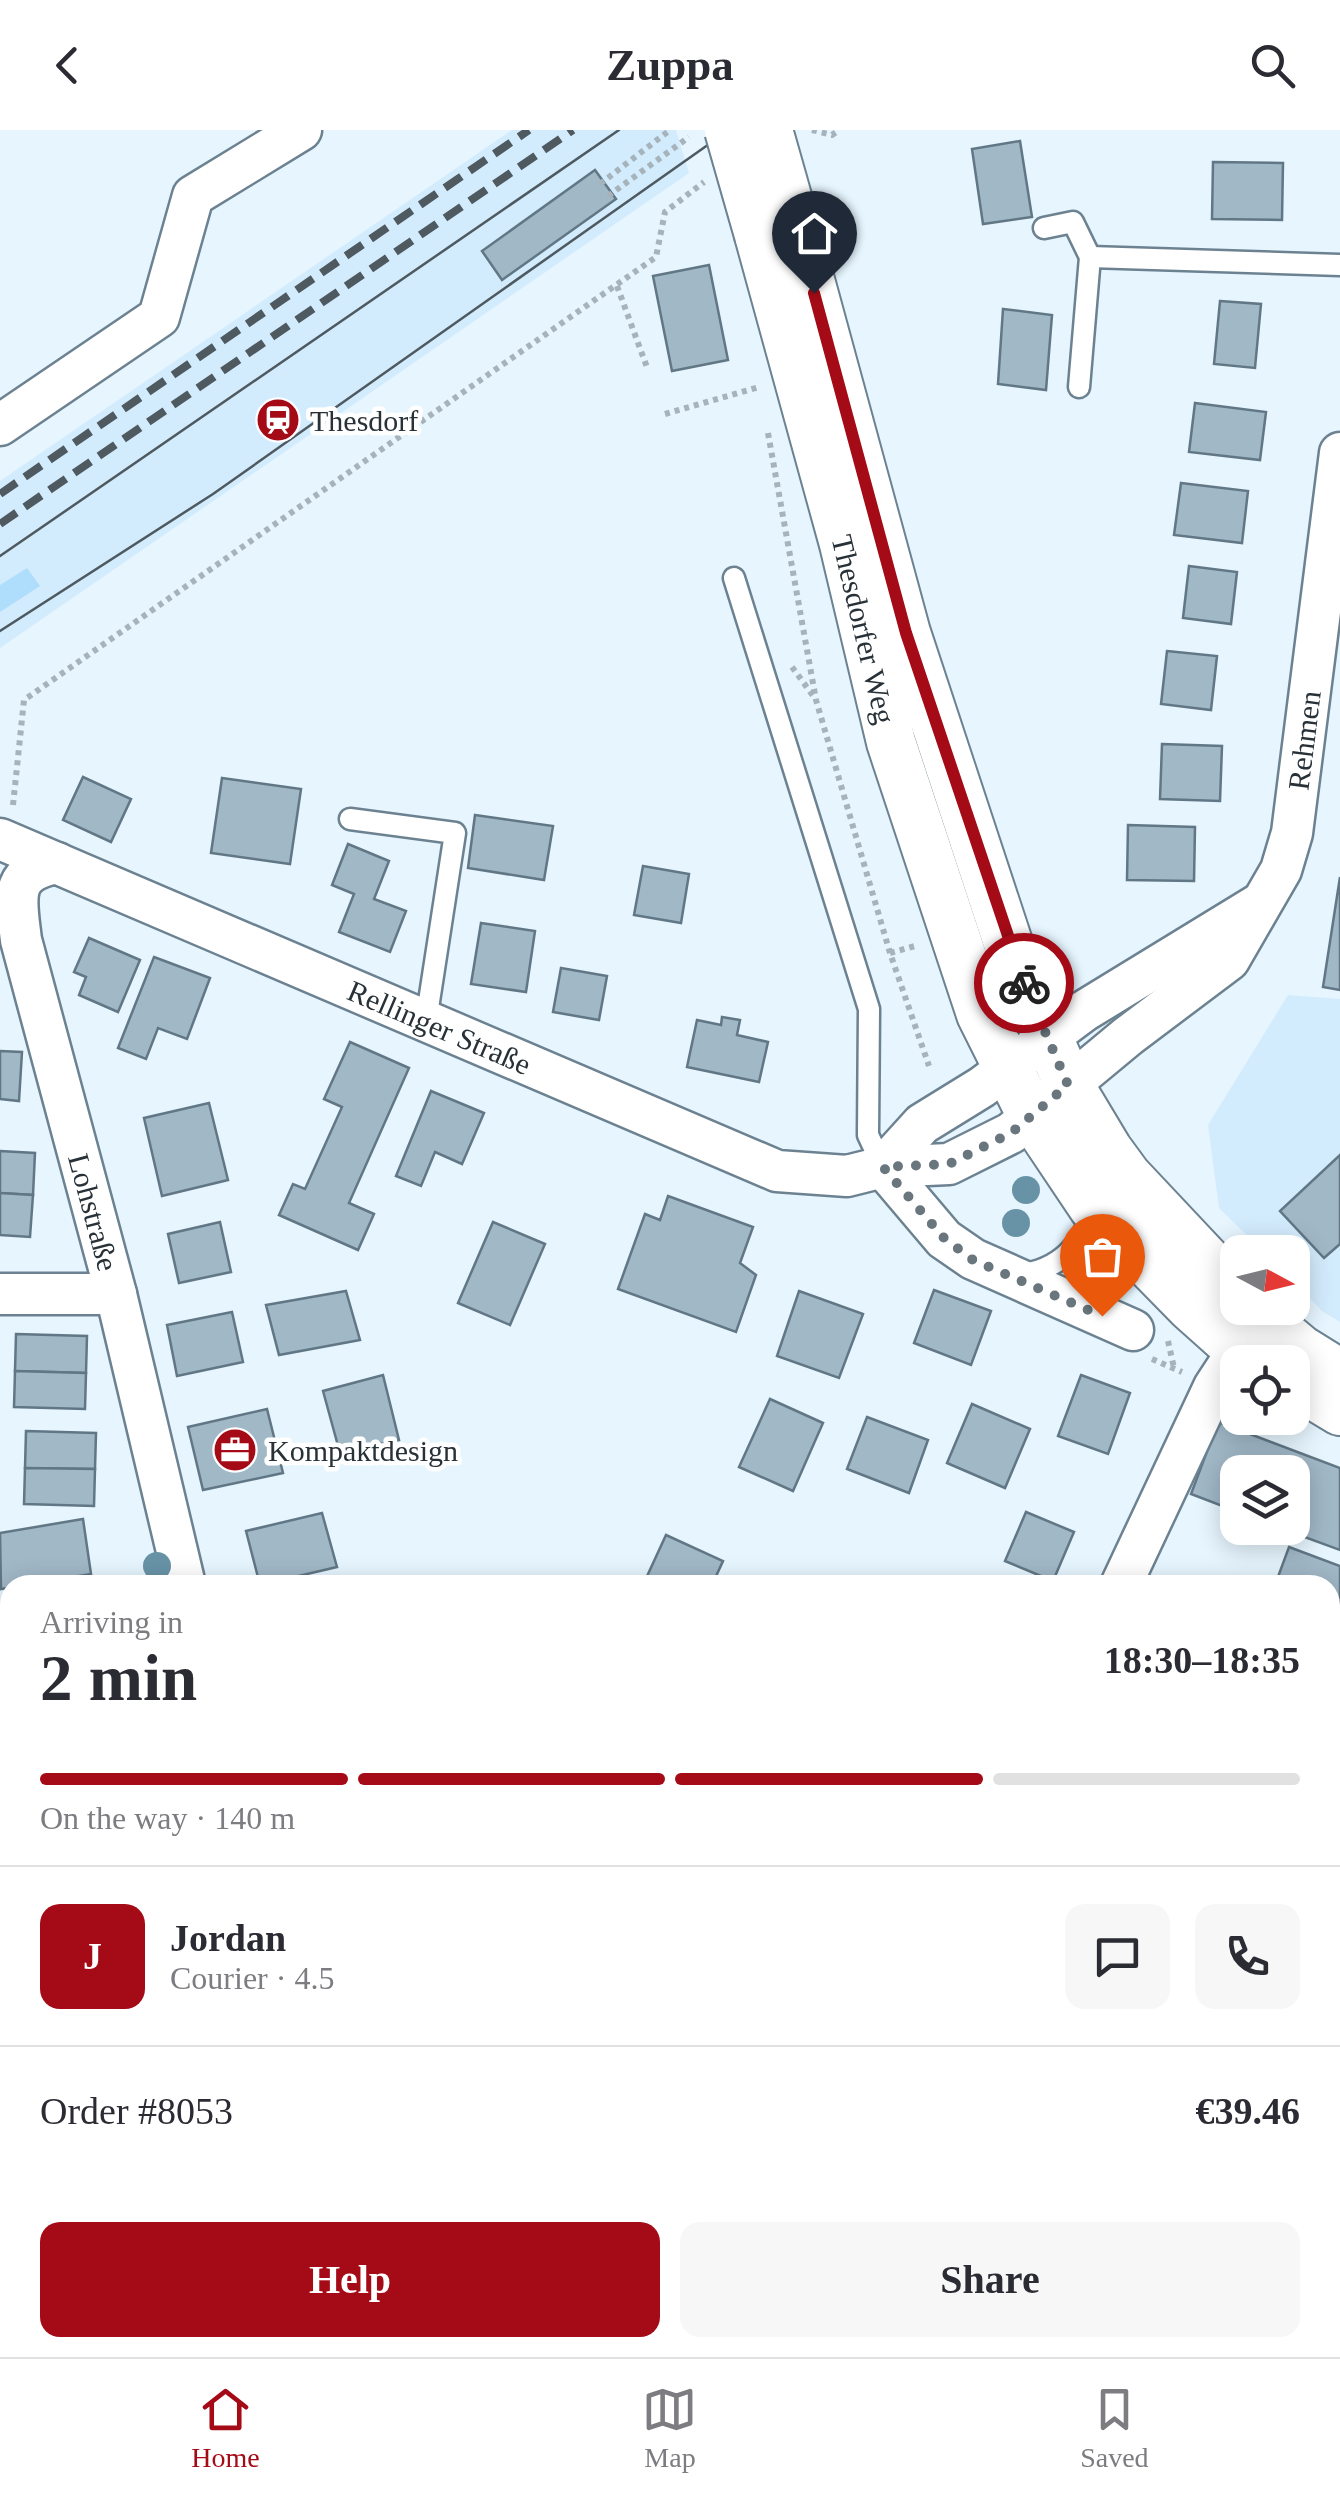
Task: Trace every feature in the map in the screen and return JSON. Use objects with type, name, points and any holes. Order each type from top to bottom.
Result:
[{"type":"street","points":[[0,426],[159,316],[194,196],[302,130]]},
{"type":"street","name":"Thesdorfer Weg","points":[[729,130],[776,227],[1014,961],[1068,1085]]},
{"type":"street","name":"Thesdorfer Weg","points":[[768,130],[776,227],[890,742],[982,1014],[1032,1116]]},
{"type":"street","name":"Rehmen","points":[[1032,1116],[1128,1036],[1229,960],[1281,870],[1292,833],[1340,453]]},
{"type":"street","name":"Rellinger Straße","points":[[4,841],[777,1172],[847,1176],[883,1167],[949,1164],[1011,1133],[1032,1116]]},
{"type":"street","name":"Lohstraße","points":[[58,862],[34,867],[19,884],[21,940],[116,1294],[183,1575]]},
{"type":"street","points":[[1133,1330],[973,1260],[944,1238],[883,1167],[922,1124],[1048,1037],[1262,902]]},
{"type":"street","points":[[1068,1085],[1127,1176],[1249,1326]]},
{"type":"street","points":[[1032,1116],[1094,1208],[1190,1306],[1249,1326],[1340,1374]]},
{"type":"street","points":[[0,1294],[116,1294]]},
{"type":"street","points":[[1125,1575],[1214,1387],[1249,1326]]},
{"type":"street","points":[[1310,1392],[1340,1410]]},
{"type":"lane","points":[[1044,228],[1073,222],[1090,257],[1079,387]]},
{"type":"lane","points":[[1090,257],[1340,265]]},
{"type":"lane","points":[[734,578],[868,1009],[868,1134],[883,1167]]},
{"type":"lane","points":[[350,818],[456,833],[426,1021]]},
{"type":"lane","points":[[1009,1274],[1037,1272],[1062,1261],[1088,1227],[1094,1208]]},
{"type":"path","points":[[600,184],[670,130]]},
{"type":"path","points":[[812,130],[832,135],[839,130]]},
{"type":"path","points":[[608,196],[679,146]]},
{"type":"path","points":[[4,841],[24,700],[656,258],[665,212],[711,177]]},
{"type":"path","points":[[617,286],[648,370]]},
{"type":"path","points":[[665,414],[759,388],[756,370]]},
{"type":"path","points":[[766,426],[816,700],[890,953],[929,1066]]},
{"type":"path","points":[[890,953],[921,944]]},
{"type":"shaded area","points":[[512,130],[676,130],[689,173],[0,648],[0,481]]},
{"type":"shaded area","points":[[27,568],[40,586],[0,612],[0,585]]},
{"type":"shaded area","points":[[1288,995],[1340,999],[1340,1322],[1310,1299],[1310,1235],[1247,1235],[1219,1208],[1208,1125]]},
{"type":"building","points":[[1020,141],[1032,217],[983,224],[972,149]]},
{"type":"building","points":[[1213,162],[1283,163],[1282,220],[1212,219]]},
{"type":"building","points":[[595,170],[616,199],[502,280],[482,251]]},
{"type":"building","points":[[709,265],[728,360],[672,371],[653,276]]},
{"type":"building","points":[[1220,301],[1261,304],[1255,368],[1214,364]]},
{"type":"building","points":[[1003,309],[1052,315],[1046,390],[998,384]]},
{"type":"building","points":[[1195,403],[1266,412],[1260,460],[1189,452]]},
{"type":"building","points":[[1181,483],[1248,491],[1242,543],[1174,535]]},
{"type":"building","points":[[1189,566],[1237,572],[1231,624],[1183,618]]},
{"type":"building","points":[[1167,651],[1217,656],[1211,710],[1161,704]]},
{"type":"building","points":[[1162,744],[1222,746],[1220,801],[1160,799]]},
{"type":"building","points":[[83,777],[131,799],[111,842],[63,820]]},
{"type":"building","points":[[222,778],[301,789],[290,864],[211,853]]},
{"type":"building","points":[[475,815],[553,826],[544,880],[468,868]]},
{"type":"building","points":[[1128,825],[1195,827],[1194,881],[1127,880]]},
{"type":"building","points":[[348,844],[389,861],[374,899],[406,911],[390,952],[339,932],[354,894],[332,885]]},
{"type":"building","points":[[643,866],[689,874],[681,923],[634,915]]},
{"type":"building","points":[[1340,877],[1340,990],[1323,987]]},
{"type":"building","points":[[481,923],[535,931],[526,992],[471,984]]},
{"type":"building","points":[[89,938],[140,960],[118,1012],[79,995],[86,977],[74,972]]},
{"type":"building","points":[[154,957],[210,978],[187,1039],[158,1028],[146,1059],[118,1048]]},
{"type":"building","points":[[561,968],[607,976],[599,1020],[553,1012]]},
{"type":"building","points":[[722,1017],[740,1020],[737,1035],[768,1042],[759,1082],[687,1067],[697,1020],[721,1025]]},
{"type":"building","points":[[350,1042],[409,1068],[349,1203],[374,1214],[358,1250],[279,1215],[293,1184],[305,1189],[342,1107],[324,1099]]},
{"type":"building","points":[[0,1051],[22,1052],[19,1101],[0,1099]]},
{"type":"building","points":[[431,1091],[484,1113],[462,1164],[435,1152],[421,1186],[396,1176]]},
{"type":"building","points":[[209,1103],[228,1180],[162,1196],[144,1118]]},
{"type":"building","points":[[0,1151],[35,1153],[33,1195],[0,1193]]},
{"type":"building","points":[[1340,1155],[1340,1244],[1324,1258],[1310,1243],[1310,1235],[1302,1235],[1280,1211]]},
{"type":"building","points":[[0,1193],[33,1195],[30,1237],[0,1235]]},
{"type":"building","points":[[668,1196],[753,1227],[740,1263],[756,1275],[736,1332],[618,1289],[645,1214],[660,1220]]},
{"type":"building","points":[[220,1222],[231,1272],[179,1283],[168,1234]]},
{"type":"building","points":[[493,1222],[545,1244],[510,1325],[458,1303]]},
{"type":"building","points":[[934,1290],[991,1311],[971,1365],[914,1343]]},
{"type":"building","points":[[346,1291],[360,1340],[279,1355],[266,1305]]},
{"type":"building","points":[[799,1291],[863,1314],[839,1378],[777,1356]]},
{"type":"building","points":[[232,1312],[243,1362],[177,1376],[167,1325]]},
{"type":"building","points":[[16,1334],[87,1336],[86,1373],[15,1371]]},
{"type":"building","points":[[15,1371],[86,1373],[85,1409],[14,1407]]},
{"type":"building","points":[[383,1375],[399,1440],[340,1453],[323,1391]]},
{"type":"building","points":[[1081,1375],[1130,1393],[1108,1454],[1058,1436]]},
{"type":"building","points":[[770,1399],[823,1423],[793,1491],[739,1467]]},
{"type":"building","points":[[972,1404],[1030,1429],[1005,1488],[947,1463]]},
{"type":"building","name":"Kompaktdesign","points":[[267,1409],[283,1473],[203,1490],[188,1427]]},
{"type":"building","points":[[867,1417],[928,1440],[909,1493],[847,1469]]},
{"type":"building","points":[[1218,1422],[1220,1435],[1252,1435],[1306,1455],[1220,1455],[1220,1505],[1191,1494]]},
{"type":"building","points":[[26,1431],[96,1433],[95,1469],[25,1468]]},
{"type":"building","points":[[1310,1457],[1340,1468],[1340,1550],[1310,1539]]},
{"type":"building","points":[[25,1468],[95,1469],[94,1506],[24,1504]]},
{"type":"building","points":[[1026,1512],[1074,1532],[1056,1575],[1039,1575],[1005,1561]]},
{"type":"building","points":[[322,1513],[337,1567],[303,1575],[257,1575],[246,1531]]},
{"type":"building","points":[[83,1519],[91,1574],[1,1575],[0,1533]]},
{"type":"building","points":[[666,1535],[723,1561],[717,1575],[648,1575]]},
{"type":"building","points":[[1289,1547],[1340,1566],[1340,1575],[1279,1575]]},
{"type":"tram line","points":[[0,556],[619,130]]},
{"type":"tram line","points":[[0,631],[213,494],[729,130]]},
{"type":"railway","points":[[0,494],[529,130]]},
{"type":"railway","points":[[0,524],[573,130]]},
{"type":"way so far","points":[[1024,983],[1068,1085],[1011,1133],[949,1164],[883,1167],[944,1238],[973,1260],[1102,1316]]},
{"type":"place","name":"Thesdorf","points":[[278,420]]},
{"type":"place","name":"Kompaktdesign","points":[[235,1450]]},
{"type":"route","points":[[814,293],[906,633],[1024,983]]}]
